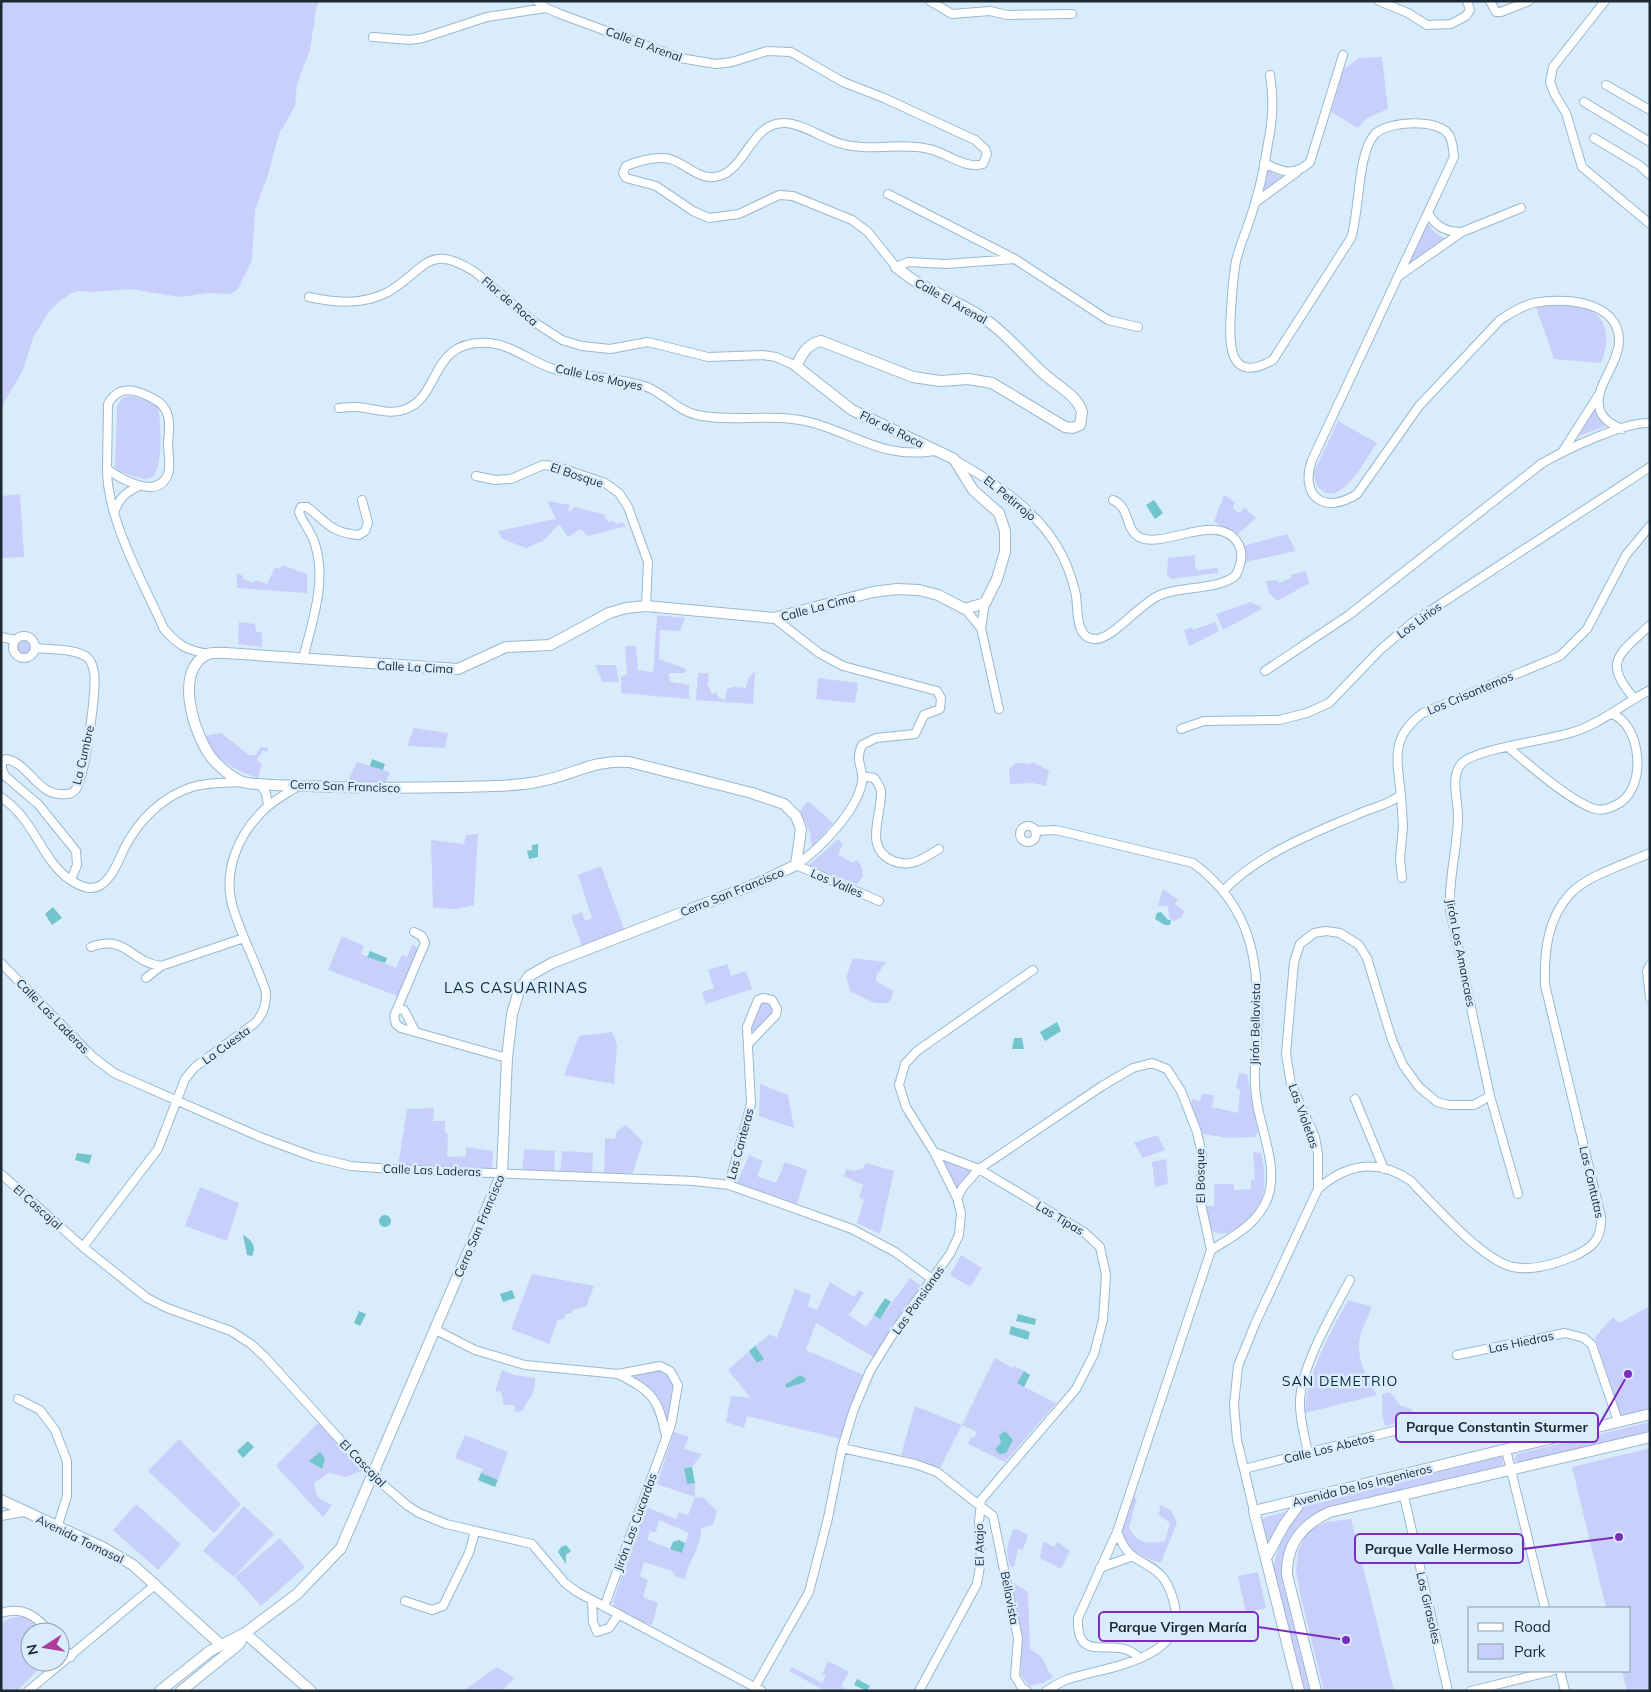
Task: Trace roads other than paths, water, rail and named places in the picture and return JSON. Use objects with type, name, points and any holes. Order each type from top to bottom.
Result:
[{"type":"street","name":"Calle El Arenal","points":[[537,1],[546,8],[680,58],[700,63],[732,62],[767,51],[791,52],[843,82],[884,98],[981,144],[986,150],[987,156],[983,164],[976,166],[925,148],[884,149],[850,146],[795,125],[779,123],[765,130],[732,168],[720,176],[708,177],[682,164],[663,158],[624,168],[623,173],[626,178],[656,186],[709,218],[739,214],[779,195],[793,196],[816,204],[860,225],[896,267],[915,282],[953,300],[984,318],[1005,334],[1044,374],[1079,404],[1083,416],[1080,425],[1073,428],[1060,425],[992,383],[968,379],[940,381],[913,377],[822,341],[812,343],[805,349],[796,366]]},
{"type":"street","points":[[930,1],[952,14],[990,11],[1007,15],[1072,14]]},
{"type":"street","points":[[1378,1],[1408,13],[1426,25],[1451,24],[1466,16],[1470,10],[1467,1]]},
{"type":"street","points":[[1490,1],[1496,12],[1501,12],[1529,1]]},
{"type":"street","points":[[1605,1],[1553,67],[1550,82],[1555,95],[1566,113],[1582,167],[1650,224]]},
{"type":"street","points":[[373,37],[410,40],[423,38],[487,17],[546,8]]},
{"type":"street","points":[[1256,202],[1310,162],[1315,152],[1343,55]]},
{"type":"street","points":[[1270,75],[1274,97],[1264,163],[1256,202],[1236,260],[1230,346],[1233,358],[1242,365],[1252,368],[1263,366],[1273,360],[1351,238],[1355,225],[1366,151],[1376,132],[1386,127],[1409,123],[1434,125],[1449,134],[1453,146],[1454,157],[1308,471],[1307,482],[1311,492],[1321,502],[1331,505],[1345,502],[1357,494],[1418,406],[1500,320],[1515,310],[1532,303],[1572,300],[1590,305],[1606,314],[1613,323],[1619,338],[1618,355],[1599,395],[1563,451]]},
{"type":"street","points":[[1606,85],[1650,110]]},
{"type":"street","points":[[1584,102],[1650,142]]},
{"type":"street","points":[[1594,138],[1639,165],[1650,175]]},
{"type":"street","points":[[1264,163],[1279,171],[1297,172]]},
{"type":"street","points":[[888,194],[1015,259],[1108,320],[1138,327]]},
{"type":"street","points":[[1398,277],[1462,232],[1521,208]]},
{"type":"street","points":[[1428,213],[1438,227],[1462,232]]},
{"type":"street","name":"Flor de Roca","points":[[309,297],[338,303],[366,300],[388,292],[428,261],[446,259],[464,265],[475,272],[545,330],[562,340],[582,346],[610,349],[648,342],[708,357],[762,355],[776,357],[796,366],[852,410],[936,451]]},
{"type":"street","points":[[896,267],[908,262],[946,264],[1015,259]]},
{"type":"street","name":"Calle Los Moyes","points":[[339,408],[365,408],[384,412],[407,408],[426,391],[436,371],[449,355],[466,345],[486,343],[505,346],[552,368],[636,383],[650,388],[694,414],[709,417],[771,416],[793,418],[813,423],[889,451],[914,454],[936,451]]},
{"type":"street","points":[[107,469],[140,486],[151,487],[161,482],[168,474],[169,421],[166,410],[160,402],[136,390],[120,391],[112,395],[108,404],[107,469],[111,504],[164,629],[176,642],[190,651],[209,654]]},
{"type":"street","points":[[1599,395],[1602,415],[1610,424],[1622,429]]},
{"type":"street","points":[[1266,671],[1349,615],[1540,464],[1563,451],[1634,424],[1650,423]]},
{"type":"street","points":[[936,451],[954,459],[973,490],[999,513],[1005,531],[1006,541],[1002,566],[985,603],[981,628],[1000,709]]},
{"type":"street","name":"EL Petirrojo","points":[[954,459],[994,484],[1024,507],[1048,531],[1063,556],[1074,587],[1080,627],[1090,639],[1106,637],[1141,606],[1160,595],[1186,587],[1224,582],[1236,575],[1242,556],[1236,540],[1207,530],[1154,539],[1141,538],[1132,530],[1124,508],[1113,500]]},
{"type":"street","name":"El Bosque","points":[[476,476],[495,480],[511,479],[543,465],[555,466],[605,483],[619,493],[628,507],[648,562],[646,606]]},
{"type":"street","name":"Los Lirios","points":[[1181,729],[1204,721],[1279,720],[1307,713],[1329,703],[1380,650],[1413,622],[1650,467]]},
{"type":"street","points":[[114,513],[119,500],[125,492],[140,486]]},
{"type":"street","points":[[303,659],[315,611],[321,572],[315,542],[299,512],[301,507],[307,506],[322,522],[333,528],[358,535],[365,531],[368,523],[362,500]]},
{"type":"street","name":"Los Crisantemos","points":[[1402,878],[1400,859],[1403,826],[1398,744],[1408,724],[1423,713],[1560,656],[1588,629],[1626,555],[1650,526]]},
{"type":"street","name":"Calle La Cima","points":[[209,654],[226,652],[458,669],[506,647],[550,645],[609,613],[646,606],[774,618],[873,592],[897,589],[920,590],[938,595],[965,609]]},
{"type":"street","points":[[981,628],[965,609],[985,603]]},
{"type":"street","points":[[774,618],[819,654],[843,666],[937,690],[941,698],[940,709],[924,715],[915,734],[876,738],[862,745],[857,756],[863,776],[860,795],[842,820],[812,854],[796,865]]},
{"type":"street","points":[[1634,698],[1617,676],[1617,661],[1621,653],[1650,625]]},
{"type":"street","points":[[1,637],[15,640],[21,636],[28,636],[34,641],[36,648],[30,657],[19,657],[14,651],[15,640]]},
{"type":"street","name":"La Cumbre","points":[[36,648],[82,655],[89,659],[94,673],[90,726],[80,781],[76,789],[69,794],[50,792],[42,788],[14,760],[6,759],[2,763],[5,776],[38,804],[76,851],[77,865],[71,880]]},
{"type":"street","points":[[209,654],[200,660],[193,670],[190,683],[193,719],[211,756],[224,770],[244,782]]},
{"type":"street","name":"Jirón Los Amancaes","points":[[1518,1194],[1490,1096],[1450,910],[1449,892],[1458,815],[1455,777],[1461,763],[1490,750],[1572,733],[1610,714],[1650,690]]},
{"type":"street","points":[[1508,747],[1532,768],[1579,800],[1593,808],[1608,809],[1624,802],[1634,789],[1639,773],[1637,754],[1628,726],[1616,715],[1610,714]]},
{"type":"street","name":"Cerro San Francisco","points":[[1,797],[22,816],[44,851],[63,874],[71,880],[91,888],[99,886],[107,880],[139,825],[156,808],[177,793],[208,784],[244,782],[379,789],[505,786],[559,777],[609,760],[629,762],[752,793],[784,804],[796,816],[801,829],[796,865],[758,883],[552,962],[529,976],[519,991],[512,1014],[507,1058],[502,1173],[373,1476],[341,1548],[297,1594],[245,1633]]},
{"type":"street","points":[[863,776],[874,778],[881,790],[875,841],[884,857],[901,864],[917,862],[939,849]]},
{"type":"street","points":[[258,783],[266,794],[268,806]]},
{"type":"street","name":"La Cuesta","points":[[83,1247],[158,1149],[185,1080],[194,1067],[255,1023],[262,1015],[266,1004],[266,992],[233,909],[229,888],[230,868],[244,833],[268,806],[298,786]]},
{"type":"street","points":[[1224,891],[1238,876],[1297,840],[1365,811],[1386,806],[1401,795]]},
{"type":"street","name":"Jirón Bellavista","points":[[1034,831],[1056,830],[1192,863],[1210,876],[1224,891],[1242,918],[1252,950],[1257,991],[1257,1035],[1254,1077],[1270,1171],[1268,1195],[1261,1212],[1244,1230],[1211,1250]]},
{"type":"street","name":"Las Cantutas","points":[[1318,1189],[1332,1177],[1350,1169],[1371,1166],[1384,1169],[1411,1181],[1493,1259],[1512,1267],[1533,1268],[1560,1262],[1583,1252],[1595,1242],[1602,1232],[1601,1218],[1545,985],[1544,960],[1547,938],[1556,916],[1571,893],[1588,881],[1650,853]]},
{"type":"street","name":"Los Valles","points":[[796,865],[878,901]]},
{"type":"street","name":"Las Violetas","points":[[1254,1511],[1237,1440],[1234,1405],[1238,1366],[1254,1324],[1318,1189],[1318,1154],[1315,1137],[1291,1084],[1286,1054],[1294,962],[1300,944],[1314,934],[1326,931],[1340,933],[1359,945],[1367,958],[1392,1040],[1403,1065],[1419,1086],[1437,1102],[1449,1105],[1474,1105],[1490,1096]]},
{"type":"street","points":[[414,932],[422,936],[424,943],[394,1016],[396,1024],[415,1032],[507,1058]]},
{"type":"street","points":[[146,978],[160,966],[244,938]]},
{"type":"street","points":[[91,948],[108,942],[117,943],[153,965],[160,966]]},
{"type":"street","name":"Calle Las Laderas","points":[[1,963],[93,1057],[127,1080],[260,1138],[314,1157],[351,1166],[694,1180],[729,1185],[852,1229],[895,1252],[932,1279]]},
{"type":"street","points":[[1650,965],[1647,972],[1650,998]]},
{"type":"street","name":"Las Ponsianas","points":[[759,1689],[809,1592],[826,1527],[842,1448],[854,1409],[870,1371],[950,1254],[959,1235],[961,1213],[957,1198],[934,1152],[906,1106],[899,1085],[906,1064],[917,1051],[1033,970]]},
{"type":"street","name":"Las Canteras","points":[[729,1185],[751,1104],[747,1027],[755,1005],[763,998],[772,1000],[778,1009],[776,1015],[749,1043]]},
{"type":"street","points":[[398,1009],[404,1010],[415,1032]]},
{"type":"street","name":"El Bosque","points":[[957,1198],[963,1187],[978,1169],[1102,1086],[1133,1068],[1152,1063],[1167,1069],[1182,1091],[1197,1132],[1202,1155],[1200,1199],[1211,1250]]},
{"type":"street","points":[[1356,1099],[1384,1169]]},
{"type":"street","name":"Las Tipas","points":[[934,1152],[978,1169],[1084,1232],[1100,1248],[1106,1275],[1103,1320],[1094,1354],[1076,1389],[990,1488],[981,1500],[980,1508]]},
{"type":"street","name":"El Cascajal","points":[[1,1174],[83,1247],[146,1298],[231,1332],[251,1344],[373,1476],[419,1513],[433,1520],[475,1532],[532,1544],[565,1583],[592,1601],[759,1689]]},
{"type":"street","points":[[1139,1658],[1128,1649],[1122,1647],[1095,1649],[1081,1640],[1078,1630],[1078,1618],[1117,1532],[1211,1250]]},
{"type":"street","points":[[1308,1454],[1300,1416],[1300,1399],[1304,1380],[1324,1329],[1350,1280]]},
{"type":"street","name":"Jirón Las Cucardas","points":[[434,1329],[475,1350],[525,1365],[618,1374],[660,1366],[675,1376],[678,1392],[671,1425],[604,1607]]},
{"type":"street","name":"Las Hiedras","points":[[1457,1355],[1565,1333],[1578,1335],[1592,1345],[1618,1421]]},
{"type":"street","points":[[634,1382],[636,1370]]},
{"type":"street","name":"Jirón Las Cucardas","points":[[618,1374],[649,1392],[656,1401],[666,1436]]},
{"type":"street","points":[[18,1399],[40,1410],[55,1430],[68,1461],[67,1496],[56,1528]]},
{"type":"street","name":"Avenida De los Ingenieros","points":[[1254,1511],[1650,1414]]},
{"type":"street","name":"Calle Los Abetos","points":[[1244,1469],[1413,1426]]},
{"type":"street","name":"Avenida De los Ingenieros","points":[[1316,1691],[1287,1575],[1287,1562],[1296,1536],[1314,1519],[1330,1512],[1650,1437]]},
{"type":"street","name":"El Atajo","points":[[842,1448],[914,1464],[938,1472],[958,1486],[980,1508],[981,1560],[977,1584],[919,1691]]},
{"type":"street","points":[[1506,1450],[1545,1607]]},
{"type":"street","name":"Los Girasoles","points":[[1404,1496],[1448,1691]]},
{"type":"street","points":[[1266,1558],[1284,1524],[1303,1499]]},
{"type":"street","name":"Avenida Tomasal","points":[[1,1500],[56,1528],[104,1548],[133,1565],[221,1645]]},
{"type":"street","name":"Bellavista","points":[[980,1508],[989,1512],[996,1528],[1018,1638],[1015,1676],[1022,1688],[1027,1691]]},
{"type":"street","points":[[1254,1511],[1299,1691]]},
{"type":"street","points":[[1,1516],[24,1512]]},
{"type":"street","points":[[405,1601],[432,1610],[443,1606],[469,1553],[475,1532]]},
{"type":"street","points":[[1046,1691],[1068,1679],[1154,1652],[1169,1638],[1177,1618],[1170,1589],[1155,1568],[1133,1556],[1122,1544],[1117,1532]]},
{"type":"street","points":[[1100,1568],[1133,1556]]},
{"type":"street","points":[[28,1691],[156,1584]]},
{"type":"street","points":[[592,1601],[593,1622],[597,1632],[609,1628],[618,1615]]},
{"type":"street","points":[[1,1613],[16,1610],[26,1612],[41,1622]]},
{"type":"street","points":[[160,1691],[210,1651],[245,1633]]},
{"type":"street","points":[[181,1691],[239,1644],[245,1633]]},
{"type":"street","points":[[245,1633],[311,1691]]},
{"type":"street","points":[[1471,1691],[1548,1672]]},
{"type":"street","points":[[1560,1672],[1565,1691]]},
{"type":"place","name":"Parque Constantin Sturmer","points":[[1628,1374]]},
{"type":"place","name":"Parque Valle Hermoso","points":[[1619,1537]]},
{"type":"place","name":"Parque Virgen María","points":[[1346,1640]]},
{"type":"district","name":"LAS CASUARINAS","points":[[516,987]]},
{"type":"district","name":"SAN DEMETRIO","points":[[1340,1381]]}]
